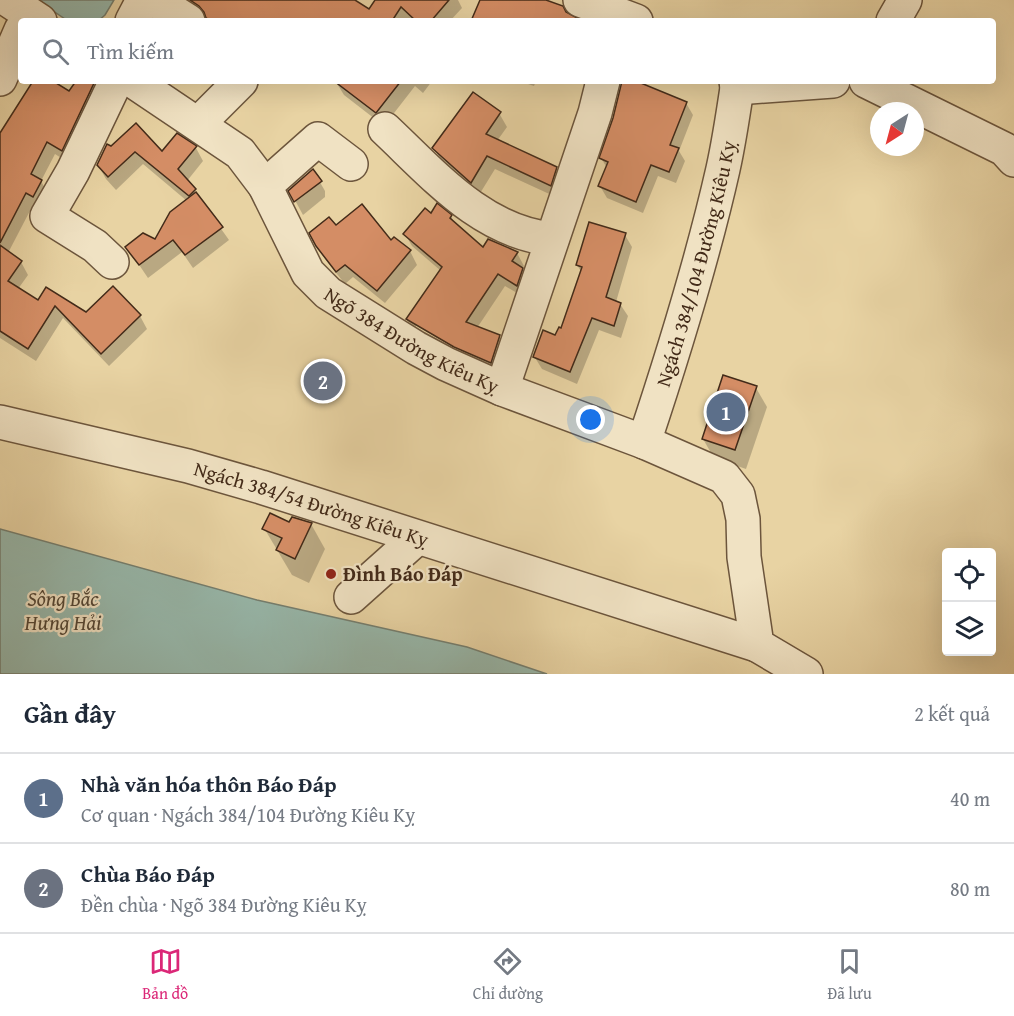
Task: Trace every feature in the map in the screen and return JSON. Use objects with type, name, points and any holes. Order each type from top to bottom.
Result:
[{"type":"street","points":[[134,18],[143,0]]},
{"type":"street","points":[[154,0],[183,18]]},
{"type":"street","points":[[580,0],[626,14]]},
{"type":"street","points":[[895,18],[905,0]]},
{"type":"street","points":[[0,79],[18,32]]},
{"type":"street","points":[[112,262],[95,246],[47,216],[73,171],[115,84]]},
{"type":"street","name":"Ngõ 384 Đường Kiêu Kỵ","points":[[138,84],[240,153],[265,186],[308,273],[323,288],[416,348],[502,389],[595,113],[602,84]]},
{"type":"street","points":[[198,124],[238,84]]},
{"type":"street","name":"Ngách 384/104 Đường Kiêu Kỵ","points":[[644,442],[670,362],[706,236],[723,167],[737,84]]},
{"type":"street","points":[[872,84],[1004,149],[1014,160]]},
{"type":"street","points":[[385,129],[445,186],[478,212],[514,231],[552,239]]},
{"type":"street","points":[[265,186],[318,139],[351,164]]},
{"type":"street","points":[[502,389],[644,442],[724,477],[738,495],[744,557],[757,645]]},
{"type":"street","name":"Ngách 384/54 Đường Kiêu Kỵ","points":[[0,422],[188,466],[261,487],[757,645],[806,674]]},
{"type":"street","points":[[351,597],[417,538]]},
{"type":"water","points":[[37,0],[114,0],[102,18],[64,18]]},
{"type":"water","name":"Sông Bắc Hưng Hải","points":[[0,529],[257,600],[467,647],[547,674],[0,674]]},
{"type":"building","points":[[190,0],[355,0],[369,9],[375,0],[449,0],[434,18],[413,18],[401,7],[394,18],[206,18],[199,6]]},
{"type":"building","points":[[480,0],[546,0],[563,6],[566,12],[577,18],[472,18]]},
{"type":"building","points":[[31,84],[58,84],[69,91],[74,84],[94,84],[62,151],[47,142],[31,174],[42,180],[33,197],[26,193],[0,243],[0,133]]},
{"type":"building","points":[[338,84],[399,84],[376,113]]},
{"type":"building","points":[[621,84],[643,84],[687,102],[670,145],[679,148],[669,172],[651,165],[636,202],[598,186],[608,162],[599,158],[613,118]]},
{"type":"building","points":[[473,92],[501,112],[486,134],[557,167],[551,186],[487,156],[471,183],[432,148]]},
{"type":"building","points":[[136,123],[162,151],[177,133],[197,146],[178,169],[196,189],[189,196],[135,152],[108,177],[97,165],[107,144],[111,146]]},
{"type":"building","points":[[313,169],[322,181],[294,202],[288,191]]},
{"type":"building","points":[[196,192],[223,227],[185,255],[173,240],[139,265],[125,247],[143,233],[155,239],[170,212]]},
{"type":"building","points":[[437,203],[452,215],[450,218],[483,247],[488,239],[518,252],[512,261],[523,268],[517,286],[498,274],[466,322],[500,335],[491,363],[454,347],[406,319],[442,267],[403,234],[425,208],[431,213]]},
{"type":"building","points":[[362,204],[391,240],[394,237],[411,250],[377,291],[345,265],[336,272],[309,233],[329,217],[336,225]]},
{"type":"building","points":[[589,222],[626,233],[606,297],[621,303],[614,326],[592,318],[570,372],[533,357],[543,330],[555,335],[559,327],[561,328],[582,267],[576,265]]},
{"type":"building","points":[[0,245],[22,261],[8,281],[38,300],[46,287],[86,312],[113,286],[141,315],[101,354],[55,306],[28,349],[0,331]]},
{"type":"building","points":[[723,375],[757,386],[735,450],[702,439]]},
{"type":"building","points":[[270,513],[289,522],[292,517],[312,523],[295,559],[276,550],[282,538],[262,529]]},
{"type":"place","name":"Chùa Báo Đáp","points":[[323,381]]},
{"type":"place","name":"Nhà văn hóa thôn Báo Đáp","points":[[726,412]]},
{"type":"place","name":"Đình Báo Đáp","points":[[331,574]]}]
